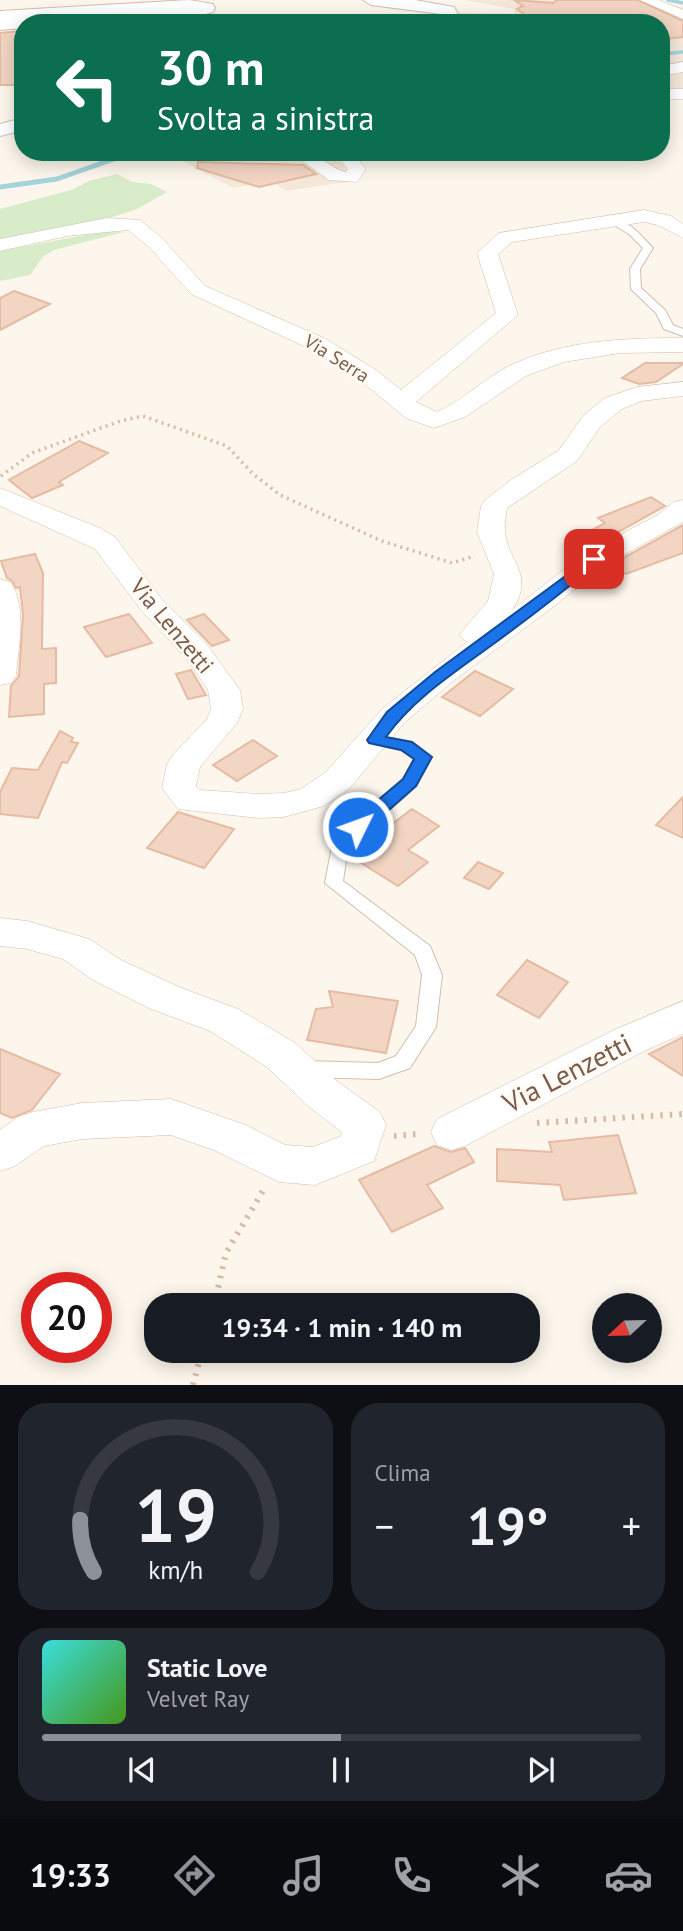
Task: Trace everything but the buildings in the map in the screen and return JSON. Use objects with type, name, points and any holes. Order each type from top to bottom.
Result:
[{"type":"street","points":[[371,0],[440,8],[449,14]]},
{"type":"street","points":[[647,0],[683,15]]},
{"type":"street","points":[[34,14],[189,5],[207,8],[188,14]]},
{"type":"street","points":[[312,161],[335,176],[351,178],[357,169],[350,161]]},
{"type":"street","points":[[401,402],[508,314],[487,253],[506,237],[644,216],[664,220],[683,232]]},
{"type":"street","name":"Via Serra","points":[[0,245],[80,228],[133,224],[155,242],[198,290],[316,344],[368,375],[425,419],[434,421],[456,412],[518,371],[541,362],[594,348],[622,344],[683,345]]},
{"type":"street","points":[[384,728],[390,703],[479,631],[502,603],[508,574],[491,532],[494,506],[516,486],[568,456],[579,436],[608,406],[631,394],[683,389]]},
{"type":"street","name":"Via Lenzetti","points":[[0,496],[105,543],[151,604],[197,652],[224,690],[227,709],[221,723],[184,764],[180,788],[190,801],[258,806],[284,804],[312,797],[338,780],[384,728],[441,676],[543,601],[594,559],[666,522],[683,508]]},
{"type":"street","points":[[0,588],[6,614],[0,676]]},
{"type":"street","points":[[0,932],[27,935],[76,949],[107,970],[165,998],[224,1020],[281,1055],[365,1125],[359,1148],[315,1166],[279,1163],[231,1138],[171,1117],[82,1121],[33,1130],[0,1153]]},
{"type":"street","name":"Via Lenzetti","points":[[452,1132],[557,1077],[683,1017]]},
{"type":"lane","points":[[612,220],[648,248],[635,269],[636,289],[661,312],[668,327],[683,333]]},
{"type":"lane","points":[[296,1069],[379,1071],[403,1062],[426,1027],[432,975],[423,951],[334,883],[339,845],[410,782],[423,757],[384,728]]},
{"type":"path","points":[[0,476],[32,453],[120,421],[143,416],[227,446],[253,474],[280,495],[382,541],[452,563],[498,548]]},
{"type":"path","points":[[217,1293],[226,1253],[279,1163]]},
{"type":"path","points":[[193,1385],[199,1363]]},
{"type":"shaded area","points":[[465,0],[652,0],[683,7],[683,97],[670,97],[670,14],[515,14],[514,9]]},
{"type":"shaded area","points":[[449,12],[515,14],[440,14]]},
{"type":"shaded area","points":[[183,161],[349,161],[353,181],[286,191],[271,181],[233,188]]},
{"type":"green space","points":[[117,174],[132,182],[151,184],[167,192],[137,209],[104,220],[0,241],[0,209],[71,190],[89,181]]},
{"type":"green space","points":[[106,231],[124,232],[54,250],[43,257],[30,275],[0,281],[0,251]]},
{"type":"waterway","points":[[668,0],[683,3]]},
{"type":"waterway","points":[[670,53],[683,52]]},
{"type":"waterway","points":[[0,187],[57,179],[108,161]]},
{"type":"route","points":[[358,827],[410,782],[423,757],[406,746],[375,740],[393,716],[594,559]]}]
